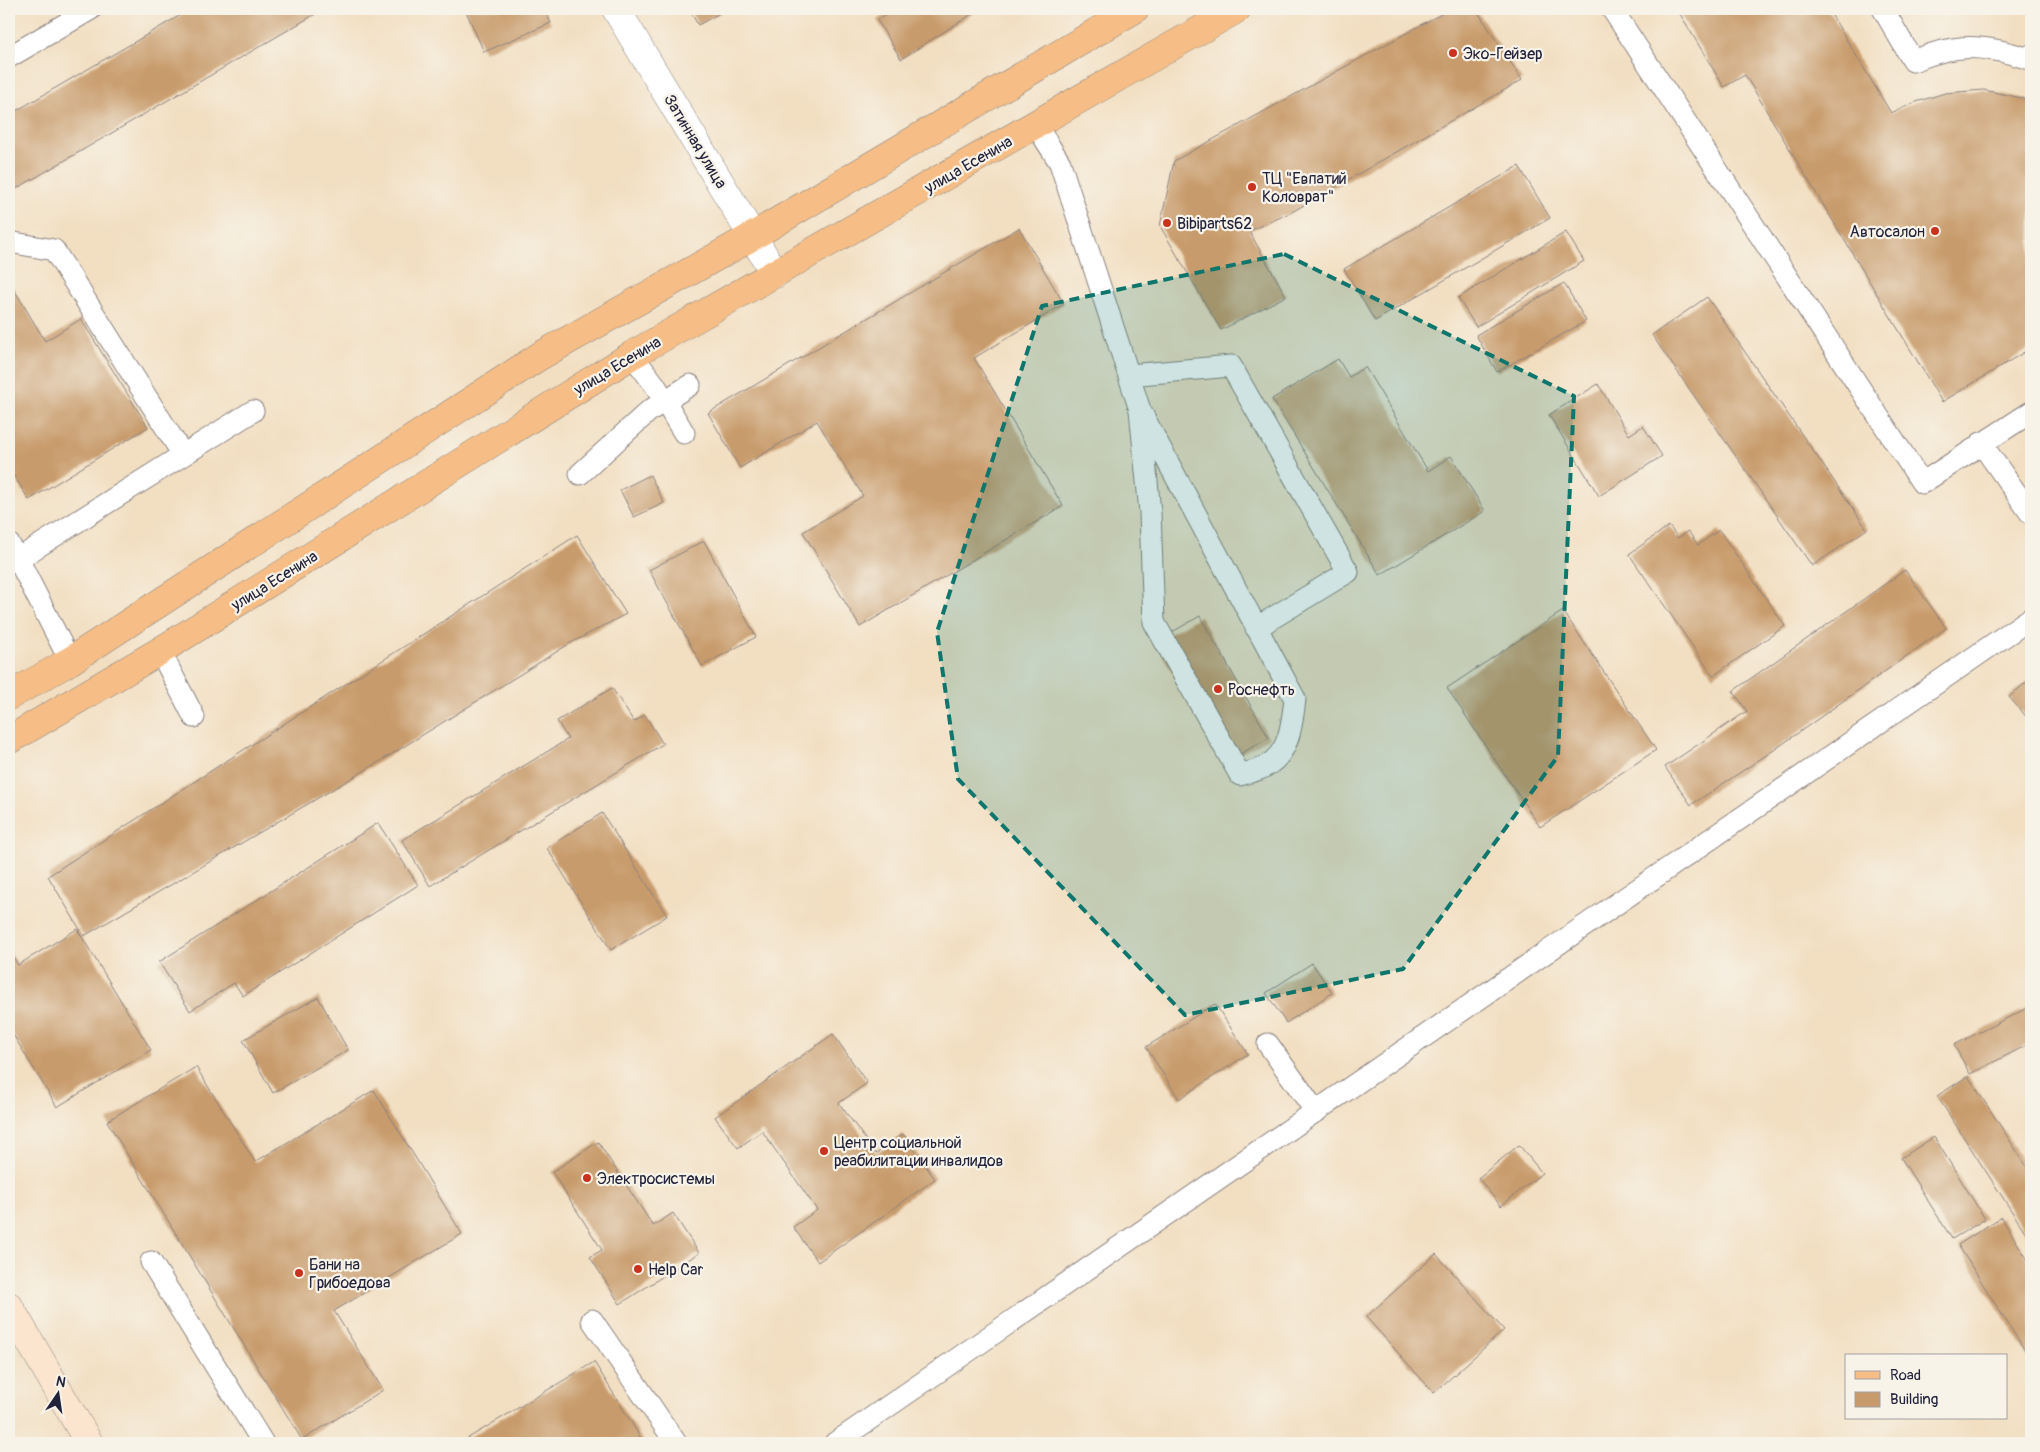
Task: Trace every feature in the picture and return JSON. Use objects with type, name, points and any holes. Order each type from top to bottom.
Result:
[{"type":"main road","points":[[9,696],[70,660],[540,356],[753,236],[1135,9]]},
{"type":"main road","name":"улица Есенина","points":[[9,740],[160,651],[632,355],[1237,9]]},
{"type":"main road","points":[[9,1306],[89,1443]]},
{"type":"street","name":"Затинная улица","points":[[616,9],[775,274]]},
{"type":"lane","points":[[9,57],[92,9]]},
{"type":"lane","points":[[1612,9],[1922,483],[2031,412]]},
{"type":"lane","points":[[1883,9],[1913,61],[1938,51],[1970,47],[2002,50],[2026,58],[2031,55]]},
{"type":"lane","points":[[1036,125],[1060,162],[1140,410],[1295,699],[1292,726],[1281,755],[1266,767],[1240,775],[1154,622],[1150,512],[1140,410]]},
{"type":"lane","points":[[9,242],[54,250],[183,454]]},
{"type":"lane","points":[[632,355],[684,433]]},
{"type":"lane","points":[[1129,375],[1231,366],[1348,572],[1256,628]]},
{"type":"lane","points":[[580,474],[649,411],[690,385]]},
{"type":"lane","points":[[70,660],[13,552],[183,454],[253,411]]},
{"type":"lane","points":[[1982,443],[2031,514]]},
{"type":"lane","points":[[836,1443],[2031,618]]},
{"type":"lane","points":[[160,651],[194,717]]},
{"type":"lane","points":[[1268,1044],[1316,1112]]},
{"type":"lane","points":[[151,1262],[263,1443]]},
{"type":"lane","points":[[592,1320],[676,1443]]},
{"type":"highlighted area","points":[[1284,254],[1574,396],[1558,756],[1403,969],[1185,1015],[958,779],[937,632],[1042,306]]},
{"type":"building","points":[[191,9],[324,9],[9,193],[9,115]]},
{"type":"building","points":[[465,9],[544,9],[551,23],[484,52]]},
{"type":"building","points":[[689,9],[727,9],[698,25]]},
{"type":"building","points":[[895,9],[980,9],[901,59],[877,20]]},
{"type":"building","name":"ТЦ \"Евпатий Коловрат\"","points":[[1450,9],[1476,9],[1522,80],[1290,213],[1249,231],[1286,296],[1221,330],[1160,226],[1174,161]]},
{"type":"building","name":"Автосалон","points":[[1677,9],[1828,9],[1891,113],[1916,102],[1945,93],[1984,90],[2031,100],[2031,348],[1942,402],[1745,75],[1724,87]]},
{"type":"building","points":[[1519,166],[1550,218],[1375,321],[1344,269]]},
{"type":"building","points":[[1019,228],[1064,304],[974,358],[1063,506],[860,627],[803,532],[863,496],[817,421],[740,468],[708,413]]},
{"type":"building","points":[[1566,232],[1584,261],[1476,327],[1458,298]]},
{"type":"building","points":[[9,281],[45,341],[81,319],[148,427],[29,500],[9,468]]},
{"type":"building","points":[[1564,283],[1586,321],[1497,372],[1476,335]]},
{"type":"building","points":[[1707,297],[1867,529],[1812,566],[1652,335]]},
{"type":"building","points":[[1338,359],[1349,377],[1365,367],[1428,471],[1451,456],[1485,511],[1380,575],[1272,399]]},
{"type":"building","points":[[1598,384],[1629,435],[1643,426],[1662,456],[1599,496],[1549,415]]},
{"type":"building","points":[[650,475],[664,503],[634,517],[620,490]]},
{"type":"building","points":[[1669,526],[1678,538],[1688,531],[1698,545],[1719,530],[1785,626],[1713,676],[1629,554]]},
{"type":"building","points":[[577,535],[626,614],[569,644],[379,762],[84,936],[48,876]]},
{"type":"building","points":[[704,541],[756,637],[702,666],[649,570]]},
{"type":"building","points":[[1905,570],[1946,628],[1774,750],[1691,805],[1665,767],[1747,711],[1733,691]]},
{"type":"building","points":[[1563,611],[1656,750],[1540,827],[1447,688]]},
{"type":"building","points":[[1200,616],[1269,738],[1224,763],[1155,642]]},
{"type":"building","points":[[2031,678],[2031,722],[2009,697]]},
{"type":"building","points":[[612,688],[634,722],[645,715],[663,744],[430,886],[402,840],[568,739],[557,721]]},
{"type":"building","points":[[602,813],[667,916],[611,950],[547,848]]},
{"type":"building","points":[[378,823],[418,885],[243,996],[234,983],[190,1011],[159,962]]},
{"type":"building","points":[[77,929],[151,1050],[57,1107],[9,1028],[9,950],[18,965]]},
{"type":"building","points":[[1312,963],[1332,993],[1286,1023],[1266,993]]},
{"type":"building","points":[[318,997],[348,1050],[273,1093],[243,1040]]},
{"type":"building","points":[[1215,1004],[1248,1054],[1179,1099],[1146,1047]]},
{"type":"building","points":[[2031,1006],[2031,1043],[1970,1074],[1954,1045]]},
{"type":"building","name":"Центр социальной реабилитации инвалидов","points":[[833,1034],[867,1083],[839,1103],[876,1154],[903,1134],[935,1179],[818,1262],[793,1227],[817,1210],[762,1131],[738,1148],[715,1117]]},
{"type":"building","name":"Бани на Грибоедова","points":[[196,1067],[255,1162],[374,1090],[462,1234],[334,1311],[383,1390],[302,1440],[107,1121]]},
{"type":"building","points":[[1968,1076],[2031,1173],[2031,1241],[1937,1096]]},
{"type":"building","points":[[1934,1137],[1985,1219],[1952,1239],[1901,1158]]},
{"type":"building","points":[[598,1142],[653,1226],[673,1213],[699,1253],[620,1304],[590,1257],[602,1250],[552,1172]]},
{"type":"building","points":[[1519,1145],[1542,1173],[1501,1206],[1478,1178]]},
{"type":"building","points":[[2001,1217],[2031,1265],[2031,1360],[1958,1245]]},
{"type":"building","points":[[1436,1254],[1504,1330],[1434,1393],[1366,1317]]},
{"type":"building","points":[[594,1362],[644,1443],[460,1443]]},
{"type":"place","name":"Эко-Гейзер","points":[[1453,53]]},
{"type":"place","name":"ТЦ \"Евпатий Коловрат\"","points":[[1252,187]]},
{"type":"place","name":"Bibiparts62","points":[[1167,223]]},
{"type":"place","name":"Автосалон","points":[[1935,231]]},
{"type":"place","name":"Роснефть","points":[[1218,689]]},
{"type":"place","name":"Центр социальной реабилитации инвалидов","points":[[824,1151]]},
{"type":"place","name":"Электросистемы","points":[[587,1178]]},
{"type":"place","name":"Help Car","points":[[638,1269]]},
{"type":"place","name":"Бани на Грибоедова","points":[[299,1273]]}]
